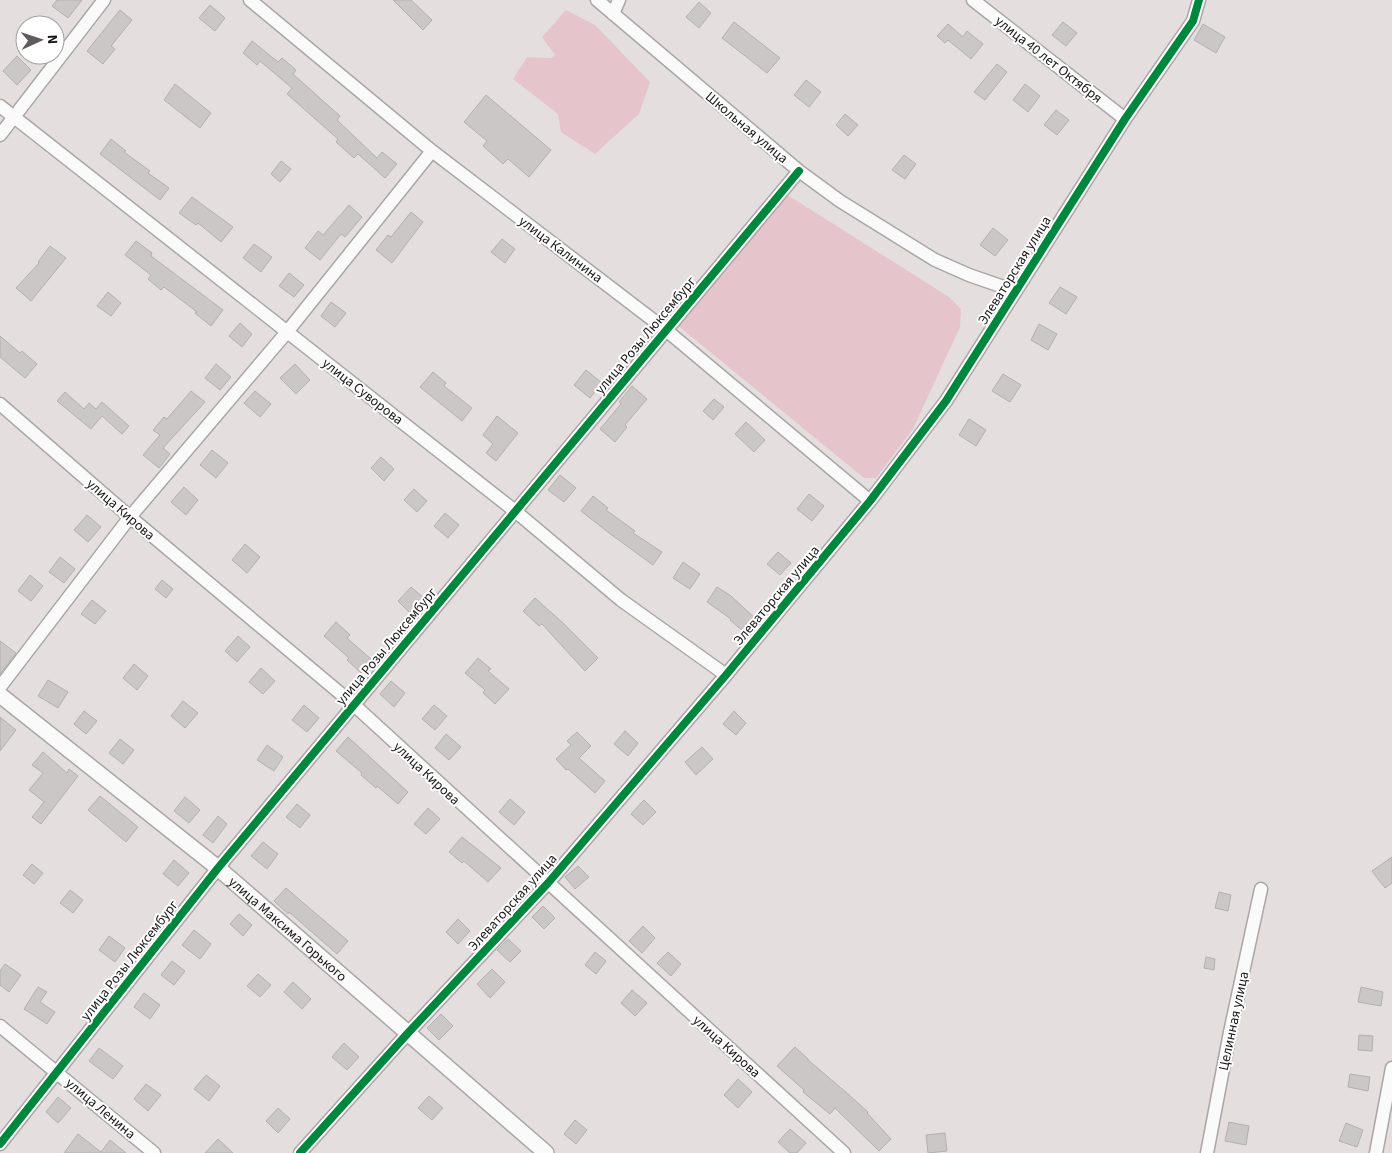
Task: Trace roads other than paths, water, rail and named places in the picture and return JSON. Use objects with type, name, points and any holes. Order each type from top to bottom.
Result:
[{"type":"street","points":[[0,135],[104,0]]},
{"type":"street","name":"улица Калинина","points":[[250,0],[432,151],[666,330],[870,501]]},
{"type":"street","name":"Школьная улица","points":[[597,0],[799,171],[840,201],[934,260],[1014,291]]},
{"type":"street","points":[[613,14],[619,0]]},
{"type":"street","name":"улица 40 лет Октября","points":[[973,0],[1125,118]]},
{"type":"street","name":"Элеваторская улица","points":[[300,1153],[408,1033],[548,883],[870,501],[946,401],[1125,118],[1193,21],[1199,0]]},
{"type":"street","name":"улица Суворова","points":[[0,106],[515,512],[621,600],[726,674]]},
{"type":"street","points":[[0,687],[130,517],[287,332],[432,151]]},
{"type":"street","name":"улица Розы Люксембург","points":[[0,1144],[218,868],[799,171]]},
{"type":"street","name":"улица Кирова","points":[[0,404],[130,517],[353,704],[844,1153]]},
{"type":"street","name":"улица Максима Горького","points":[[0,695],[218,868],[546,1153]]},
{"type":"street","name":"Целинная улица","points":[[1207,1153],[1230,1032],[1261,889]]},
{"type":"street","name":"улица Ленина","points":[[0,1026],[154,1153]]},
{"type":"street","points":[[1376,1153],[1392,1068]]}]
